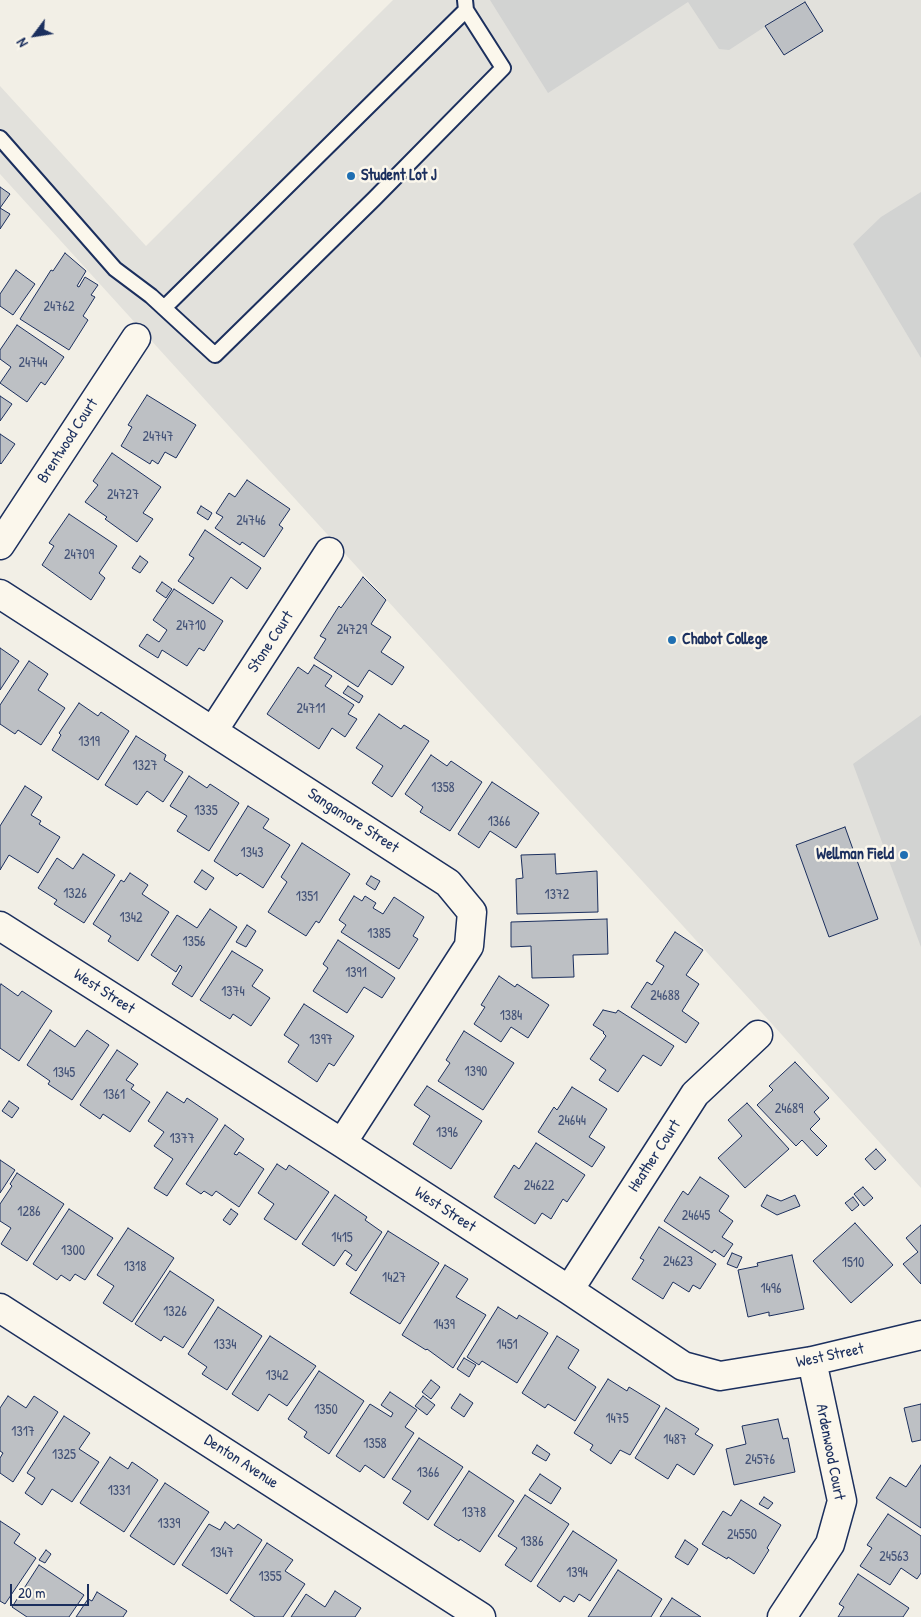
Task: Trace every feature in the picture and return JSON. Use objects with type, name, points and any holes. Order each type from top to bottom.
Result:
[{"type":"street","name":"Brentwood Court","points":[[0,545],[136,338]]},
{"type":"street","name":"Stone Court","points":[[213,731],[329,552]]},
{"type":"street","name":"Sangamore Street","points":[[0,594],[448,883],[472,912],[469,946],[342,1143]]},
{"type":"street","name":"West Street","points":[[0,926],[342,1143],[570,1290],[683,1366],[720,1376],[812,1361],[921,1335]]},
{"type":"street","name":"Heather Court","points":[[570,1290],[695,1094],[758,1035]]},
{"type":"street","name":"Denton Avenue","points":[[0,1308],[481,1617]]},
{"type":"street","name":"Ardenwood Court","points":[[782,1617],[830,1544],[842,1501],[812,1361]]},
{"type":"lane","points":[[0,138],[115,269],[151,296],[164,308],[215,355],[374,199],[503,68],[466,5],[164,308]]},
{"type":"shaded area","name":"Chabot College","points":[[393,0],[921,0],[921,1188],[0,174],[0,86],[146,246]]},
{"type":"shaded area","points":[[490,0],[806,0],[729,50],[719,49],[688,2],[548,93]]},
{"type":"shaded area","points":[[921,192],[921,358],[853,244],[881,217]]},
{"type":"shaded area","name":"Wellman Field","points":[[921,715],[921,947],[853,764]]},
{"type":"building","points":[[805,2],[823,31],[784,55],[765,26]]},
{"type":"building","points":[[0,187],[10,194],[0,208]]},
{"type":"building","points":[[0,208],[10,214],[0,229]]},
{"type":"building","points":[[65,253],[86,271],[77,286],[79,287],[85,277],[98,285],[91,295],[95,297],[83,316],[88,320],[69,350],[20,319],[51,270],[53,271]]},
{"type":"building","points":[[16,270],[35,284],[13,315],[0,306],[0,294]]},
{"type":"building","points":[[17,325],[64,357],[45,385],[41,382],[27,402],[0,383],[11,367],[0,359],[0,350]]},
{"type":"building","points":[[147,395],[196,425],[176,458],[165,452],[158,464],[152,460],[150,464],[121,446],[132,427],[128,425]]},
{"type":"building","points":[[0,396],[12,404],[0,421]]},
{"type":"building","points":[[0,434],[15,444],[1,464],[0,463]]},
{"type":"building","points":[[112,453],[161,487],[143,513],[153,519],[137,542],[105,519],[107,517],[85,502],[98,485],[93,481]]},
{"type":"building","points":[[247,480],[290,509],[279,525],[283,528],[264,557],[242,542],[240,545],[215,528],[223,517],[216,513],[229,493],[235,497]]},
{"type":"building","points":[[201,506],[212,513],[208,520],[197,513]]},
{"type":"building","points":[[69,514],[117,546],[99,573],[105,578],[91,600],[42,565],[54,546],[49,543]]},
{"type":"building","points":[[205,530],[261,568],[247,589],[231,577],[213,604],[178,581],[194,558],[189,555]]},
{"type":"building","points":[[140,556],[148,562],[140,573],[132,568]]},
{"type":"building","points":[[363,577],[386,600],[371,624],[391,637],[381,652],[404,667],[392,685],[369,670],[358,687],[314,658],[326,639],[320,636],[339,606],[341,608]]},
{"type":"building","points":[[162,582],[172,589],[166,598],[156,591]]},
{"type":"building","points":[[174,589],[223,621],[204,651],[199,648],[187,666],[162,650],[158,658],[139,646],[147,634],[159,642],[167,630],[153,620]]},
{"type":"building","points":[[0,648],[19,661],[0,690]]},
{"type":"building","points":[[29,661],[48,674],[38,690],[65,708],[41,745],[18,730],[15,734],[0,724],[0,705]]},
{"type":"building","points":[[314,665],[332,676],[325,686],[354,705],[348,714],[357,719],[345,737],[332,728],[319,749],[267,714],[298,667],[308,674]]},
{"type":"building","points":[[348,686],[363,696],[359,703],[343,693]]},
{"type":"building","points":[[79,703],[98,716],[101,712],[129,731],[98,780],[52,750],[61,735],[59,733]]},
{"type":"building","points":[[379,714],[401,729],[404,725],[429,741],[392,797],[372,783],[383,766],[356,748]]},
{"type":"building","points":[[136,736],[166,755],[164,760],[183,772],[163,802],[147,791],[137,805],[105,785]]},
{"type":"building","points":[[431,755],[447,766],[451,761],[482,782],[450,831],[420,812],[423,807],[405,794]]},
{"type":"building","points":[[189,776],[207,788],[210,784],[239,803],[209,851],[177,831],[187,816],[170,806]]},
{"type":"building","points":[[492,782],[539,813],[516,848],[490,831],[479,848],[458,834]]},
{"type":"building","points":[[25,786],[42,797],[31,815],[41,821],[39,824],[60,837],[38,873],[9,855],[0,870],[0,826]]},
{"type":"building","points":[[248,806],[269,819],[263,828],[290,845],[263,888],[240,873],[237,876],[214,861]]},
{"type":"building","points":[[845,827],[878,919],[829,937],[796,845]]},
{"type":"building","points":[[302,843],[350,874],[319,923],[316,921],[306,936],[268,912],[287,882],[281,877]]},
{"type":"building","points":[[83,854],[115,875],[84,923],[54,904],[57,900],[38,888],[57,858],[73,869]]},
{"type":"building","points":[[555,854],[556,874],[597,871],[598,912],[517,914],[516,879],[523,878],[521,855]]},
{"type":"building","points":[[202,870],[214,878],[206,890],[194,882]]},
{"type":"building","points":[[130,873],[148,885],[142,894],[169,912],[138,961],[108,941],[111,936],[93,924],[121,880],[124,882]]},
{"type":"building","points":[[371,876],[380,881],[375,890],[366,884]]},
{"type":"building","points":[[354,896],[362,901],[365,896],[376,903],[373,908],[383,914],[394,897],[424,917],[413,936],[418,939],[399,969],[341,932],[346,925],[339,920]]},
{"type":"building","points":[[210,909],[237,927],[192,997],[172,984],[182,967],[180,965],[176,972],[151,955],[177,915],[197,928]]},
{"type":"building","points":[[607,919],[608,954],[573,955],[574,977],[532,978],[531,946],[511,947],[511,922]]},
{"type":"building","points":[[247,925],[256,931],[246,947],[236,942]]},
{"type":"building","points":[[675,932],[703,950],[686,975],[699,984],[682,1011],[699,1023],[686,1043],[631,1007],[647,982],[652,985],[664,966],[656,961]]},
{"type":"building","points":[[338,940],[395,978],[382,998],[364,987],[347,1013],[313,991],[328,968],[323,964]]},
{"type":"building","points":[[232,951],[263,970],[252,986],[270,998],[251,1026],[233,1014],[230,1019],[200,1000]]},
{"type":"building","points":[[499,976],[515,987],[517,984],[549,1005],[528,1038],[511,1027],[501,1042],[474,1024],[485,1007],[481,1005]]},
{"type":"building","points":[[1,984],[18,996],[22,991],[52,1011],[19,1061],[0,1048]]},
{"type":"building","points":[[304,1004],[354,1036],[334,1066],[329,1063],[317,1082],[288,1062],[299,1045],[284,1035]]},
{"type":"building","points":[[603,1010],[616,1013],[618,1010],[674,1046],[661,1066],[643,1055],[618,1092],[599,1080],[606,1070],[590,1059],[606,1036],[604,1032],[593,1025]]},
{"type":"building","points":[[50,1030],[75,1047],[87,1030],[109,1045],[72,1100],[48,1084],[50,1081],[27,1065]]},
{"type":"building","points":[[464,1031],[514,1063],[483,1110],[438,1081],[450,1063],[446,1060]]},
{"type":"building","points":[[117,1050],[138,1064],[126,1080],[134,1085],[131,1089],[150,1102],[130,1132],[103,1114],[100,1119],[80,1105]]},
{"type":"building","points":[[795,1062],[829,1098],[814,1112],[820,1119],[810,1129],[827,1146],[817,1156],[802,1140],[796,1146],[757,1105],[773,1090],[769,1086]]},
{"type":"building","points":[[427,1086],[482,1121],[451,1169],[413,1144],[430,1116],[414,1105]]},
{"type":"building","points":[[572,1087],[607,1109],[589,1137],[605,1147],[592,1167],[538,1132],[554,1107],[557,1110]]},
{"type":"building","points":[[167,1092],[184,1103],[187,1098],[218,1119],[167,1196],[154,1188],[173,1159],[154,1146],[164,1132],[148,1121]]},
{"type":"building","points":[[9,1101],[19,1108],[12,1118],[2,1111]]},
{"type":"building","points":[[747,1103],[789,1149],[745,1188],[718,1158],[742,1136],[728,1120]]},
{"type":"building","points":[[225,1125],[244,1139],[234,1154],[237,1155],[239,1152],[264,1169],[239,1207],[216,1191],[212,1196],[204,1191],[201,1194],[186,1184]]},
{"type":"building","points":[[536,1143],[585,1175],[567,1202],[563,1199],[551,1219],[542,1213],[535,1224],[494,1197],[514,1165],[519,1169]]},
{"type":"building","points":[[876,1149],[886,1160],[875,1170],[865,1159]]},
{"type":"building","points":[[0,1160],[15,1170],[0,1193]]},
{"type":"building","points":[[277,1164],[286,1170],[289,1165],[329,1192],[296,1240],[264,1219],[274,1204],[258,1193]]},
{"type":"building","points":[[17,1173],[64,1204],[27,1261],[1,1244],[11,1228],[0,1221],[0,1204],[12,1186],[10,1184]]},
{"type":"building","points":[[700,1177],[729,1196],[719,1211],[733,1221],[722,1237],[733,1244],[724,1257],[714,1250],[712,1253],[664,1221],[683,1191],[688,1195]]},
{"type":"building","points":[[863,1187],[873,1198],[864,1206],[854,1194]]},
{"type":"building","points":[[335,1195],[367,1217],[365,1220],[382,1232],[356,1271],[346,1264],[352,1255],[345,1250],[334,1266],[302,1244]]},
{"type":"building","points":[[767,1195],[781,1201],[795,1195],[800,1206],[777,1215],[761,1206]]},
{"type":"building","points":[[853,1197],[859,1205],[852,1211],[845,1203]]},
{"type":"building","points":[[69,1209],[113,1238],[85,1280],[75,1274],[70,1281],[61,1275],[57,1280],[33,1264]]},
{"type":"building","points":[[231,1209],[238,1214],[230,1225],[223,1220]]},
{"type":"building","points":[[855,1223],[893,1265],[851,1303],[813,1261]]},
{"type":"building","points":[[921,1225],[921,1284],[903,1264],[918,1252],[906,1238]]},
{"type":"building","points":[[659,1227],[716,1264],[700,1289],[693,1285],[689,1292],[673,1282],[663,1299],[632,1279],[644,1260],[640,1258]]},
{"type":"building","points":[[128,1228],[174,1258],[132,1322],[103,1303],[114,1286],[97,1275]]},
{"type":"building","points":[[388,1231],[439,1263],[400,1324],[350,1293]]},
{"type":"building","points":[[732,1253],[742,1257],[737,1268],[727,1264]]},
{"type":"building","points":[[792,1255],[804,1309],[769,1316],[769,1312],[748,1317],[738,1270],[758,1266],[757,1263]]},
{"type":"building","points":[[445,1265],[468,1279],[456,1297],[486,1315],[453,1368],[427,1349],[402,1335]]},
{"type":"building","points":[[170,1271],[214,1300],[183,1348],[164,1336],[161,1341],[135,1324]]},
{"type":"building","points":[[218,1307],[262,1336],[227,1390],[202,1374],[207,1367],[188,1354]]},
{"type":"building","points":[[498,1307],[517,1319],[519,1315],[548,1333],[517,1383],[482,1361],[479,1365],[467,1357]]},
{"type":"building","points":[[270,1336],[316,1366],[287,1406],[269,1394],[258,1411],[232,1394]]},
{"type":"building","points":[[557,1336],[579,1350],[568,1368],[596,1387],[575,1421],[548,1404],[545,1408],[522,1393]]},
{"type":"building","points":[[464,1358],[476,1365],[469,1377],[457,1369]]},
{"type":"building","points":[[319,1371],[364,1401],[329,1454],[304,1437],[307,1432],[288,1419]]},
{"type":"building","points":[[608,1379],[627,1391],[629,1387],[660,1406],[630,1455],[620,1450],[611,1464],[590,1450],[593,1445],[574,1433]]},
{"type":"building","points":[[431,1380],[440,1387],[431,1399],[422,1392]]},
{"type":"building","points":[[390,1392],[417,1410],[405,1427],[414,1433],[384,1478],[365,1465],[360,1472],[336,1456],[370,1404],[391,1417],[393,1413],[381,1405]]},
{"type":"building","points":[[460,1394],[473,1403],[464,1417],[451,1408]]},
{"type":"building","points":[[8,1396],[26,1408],[34,1396],[58,1412],[13,1482],[0,1473],[0,1458],[3,1453],[0,1451],[0,1408]]},
{"type":"building","points":[[423,1396],[435,1405],[427,1415],[415,1406]]},
{"type":"building","points":[[921,1404],[921,1440],[912,1442],[904,1408]]},
{"type":"building","points":[[666,1408],[699,1429],[695,1434],[713,1445],[694,1475],[677,1464],[668,1479],[635,1458]]},
{"type":"building","points":[[64,1416],[90,1433],[79,1449],[99,1462],[72,1502],[52,1489],[42,1505],[25,1493],[35,1478],[27,1473]]},
{"type":"building","points":[[778,1419],[783,1439],[788,1438],[795,1472],[734,1485],[726,1449],[746,1444],[742,1426]]},
{"type":"building","points":[[419,1438],[463,1467],[428,1520],[403,1503],[411,1491],[392,1479]]},
{"type":"building","points":[[537,1445],[550,1454],[546,1461],[532,1453]]},
{"type":"building","points":[[110,1457],[128,1469],[132,1462],[158,1480],[124,1532],[80,1503]]},
{"type":"building","points":[[921,1465],[921,1528],[876,1498],[890,1477],[906,1487]]},
{"type":"building","points":[[469,1471],[514,1501],[480,1552],[434,1525]]},
{"type":"building","points":[[540,1474],[561,1488],[551,1504],[529,1490]]},
{"type":"building","points":[[165,1483],[209,1512],[174,1565],[130,1536]]},
{"type":"building","points":[[525,1495],[569,1524],[531,1582],[505,1565],[517,1548],[498,1536]]},
{"type":"building","points":[[764,1497],[773,1503],[768,1509],[759,1504]]},
{"type":"building","points":[[741,1500],[781,1525],[767,1548],[769,1550],[754,1574],[728,1557],[727,1559],[702,1544],[723,1511],[731,1516]]},
{"type":"building","points":[[888,1514],[921,1536],[921,1573],[917,1579],[901,1568],[890,1585],[860,1566],[872,1548],[867,1545]]},
{"type":"building","points":[[0,1521],[20,1534],[14,1543],[36,1558],[5,1604],[0,1601]]},
{"type":"building","points":[[225,1522],[234,1529],[238,1524],[262,1540],[227,1594],[182,1565],[209,1524],[220,1530]]},
{"type":"building","points":[[573,1531],[617,1560],[590,1601],[579,1594],[574,1602],[564,1596],[560,1602],[537,1586]]},
{"type":"building","points":[[685,1540],[698,1549],[688,1565],[675,1557]]},
{"type":"building","points":[[267,1543],[293,1560],[285,1571],[305,1584],[283,1617],[255,1617],[230,1600]]},
{"type":"building","points":[[46,1550],[51,1554],[45,1563],[39,1560]]},
{"type":"building","points":[[39,1565],[84,1595],[69,1617],[27,1617],[12,1607]]},
{"type":"building","points":[[618,1570],[662,1599],[651,1617],[588,1617]]},
{"type":"building","points":[[858,1574],[909,1608],[903,1617],[838,1617],[844,1607],[839,1604]]},
{"type":"building","points":[[335,1591],[361,1608],[355,1617],[291,1617],[306,1594],[325,1607]]},
{"type":"building","points":[[97,1592],[127,1611],[123,1617],[76,1617],[88,1599],[92,1601]]},
{"type":"building","points":[[672,1598],[701,1617],[660,1617]]},
{"type":"place","name":"Student Lot J","points":[[351,176]]},
{"type":"place","name":"Chabot College","points":[[672,640]]},
{"type":"place","name":"Wellman Field","points":[[904,855]]}]
